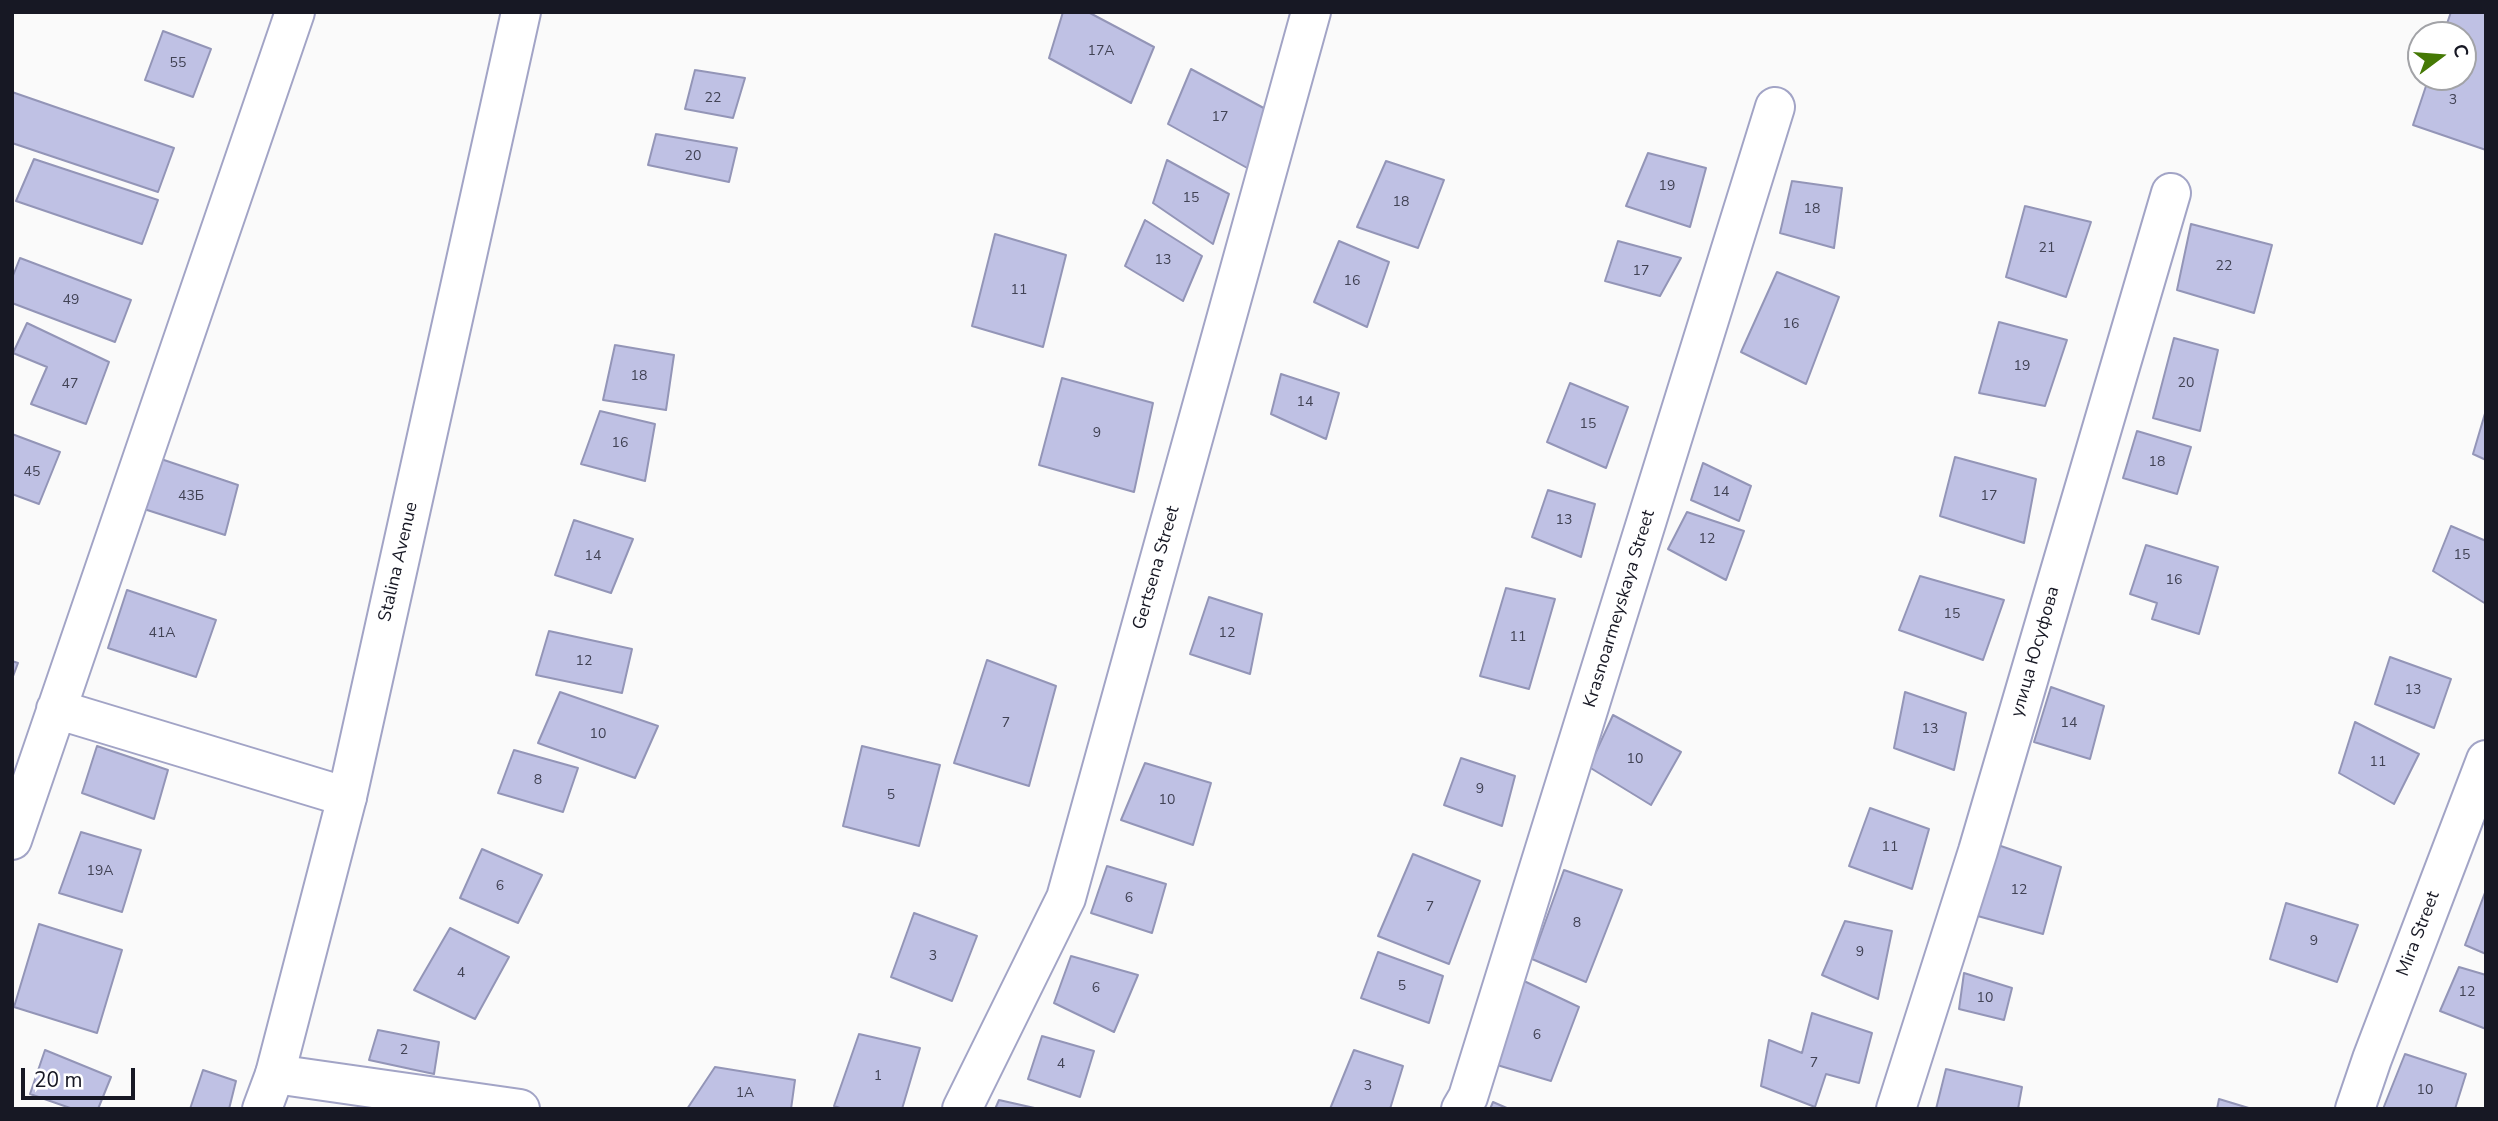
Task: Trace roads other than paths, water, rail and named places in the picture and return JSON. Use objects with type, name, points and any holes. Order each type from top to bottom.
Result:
[{"type":"street","points":[[12,840],[295,12]]},
{"type":"street","name":"Stalina Avenue","points":[[262,1109],[275,1074],[346,797],[521,12]]},
{"type":"street","name":"Gertsena Street","points":[[962,1109],[1066,898],[1311,12]]},
{"type":"street","name":"Krasnoarmeyskaya Street","points":[[1461,1109],[1468,1097],[1775,107]]},
{"type":"street","name":"улица Юсуфова","points":[[1896,1109],[1978,851],[2171,193]]},
{"type":"street","points":[[56,709],[346,797]]},
{"type":"street","name":"Mira Street","points":[[2355,1109],[2486,760]]},
{"type":"street","points":[[275,1074],[520,1109]]}]
